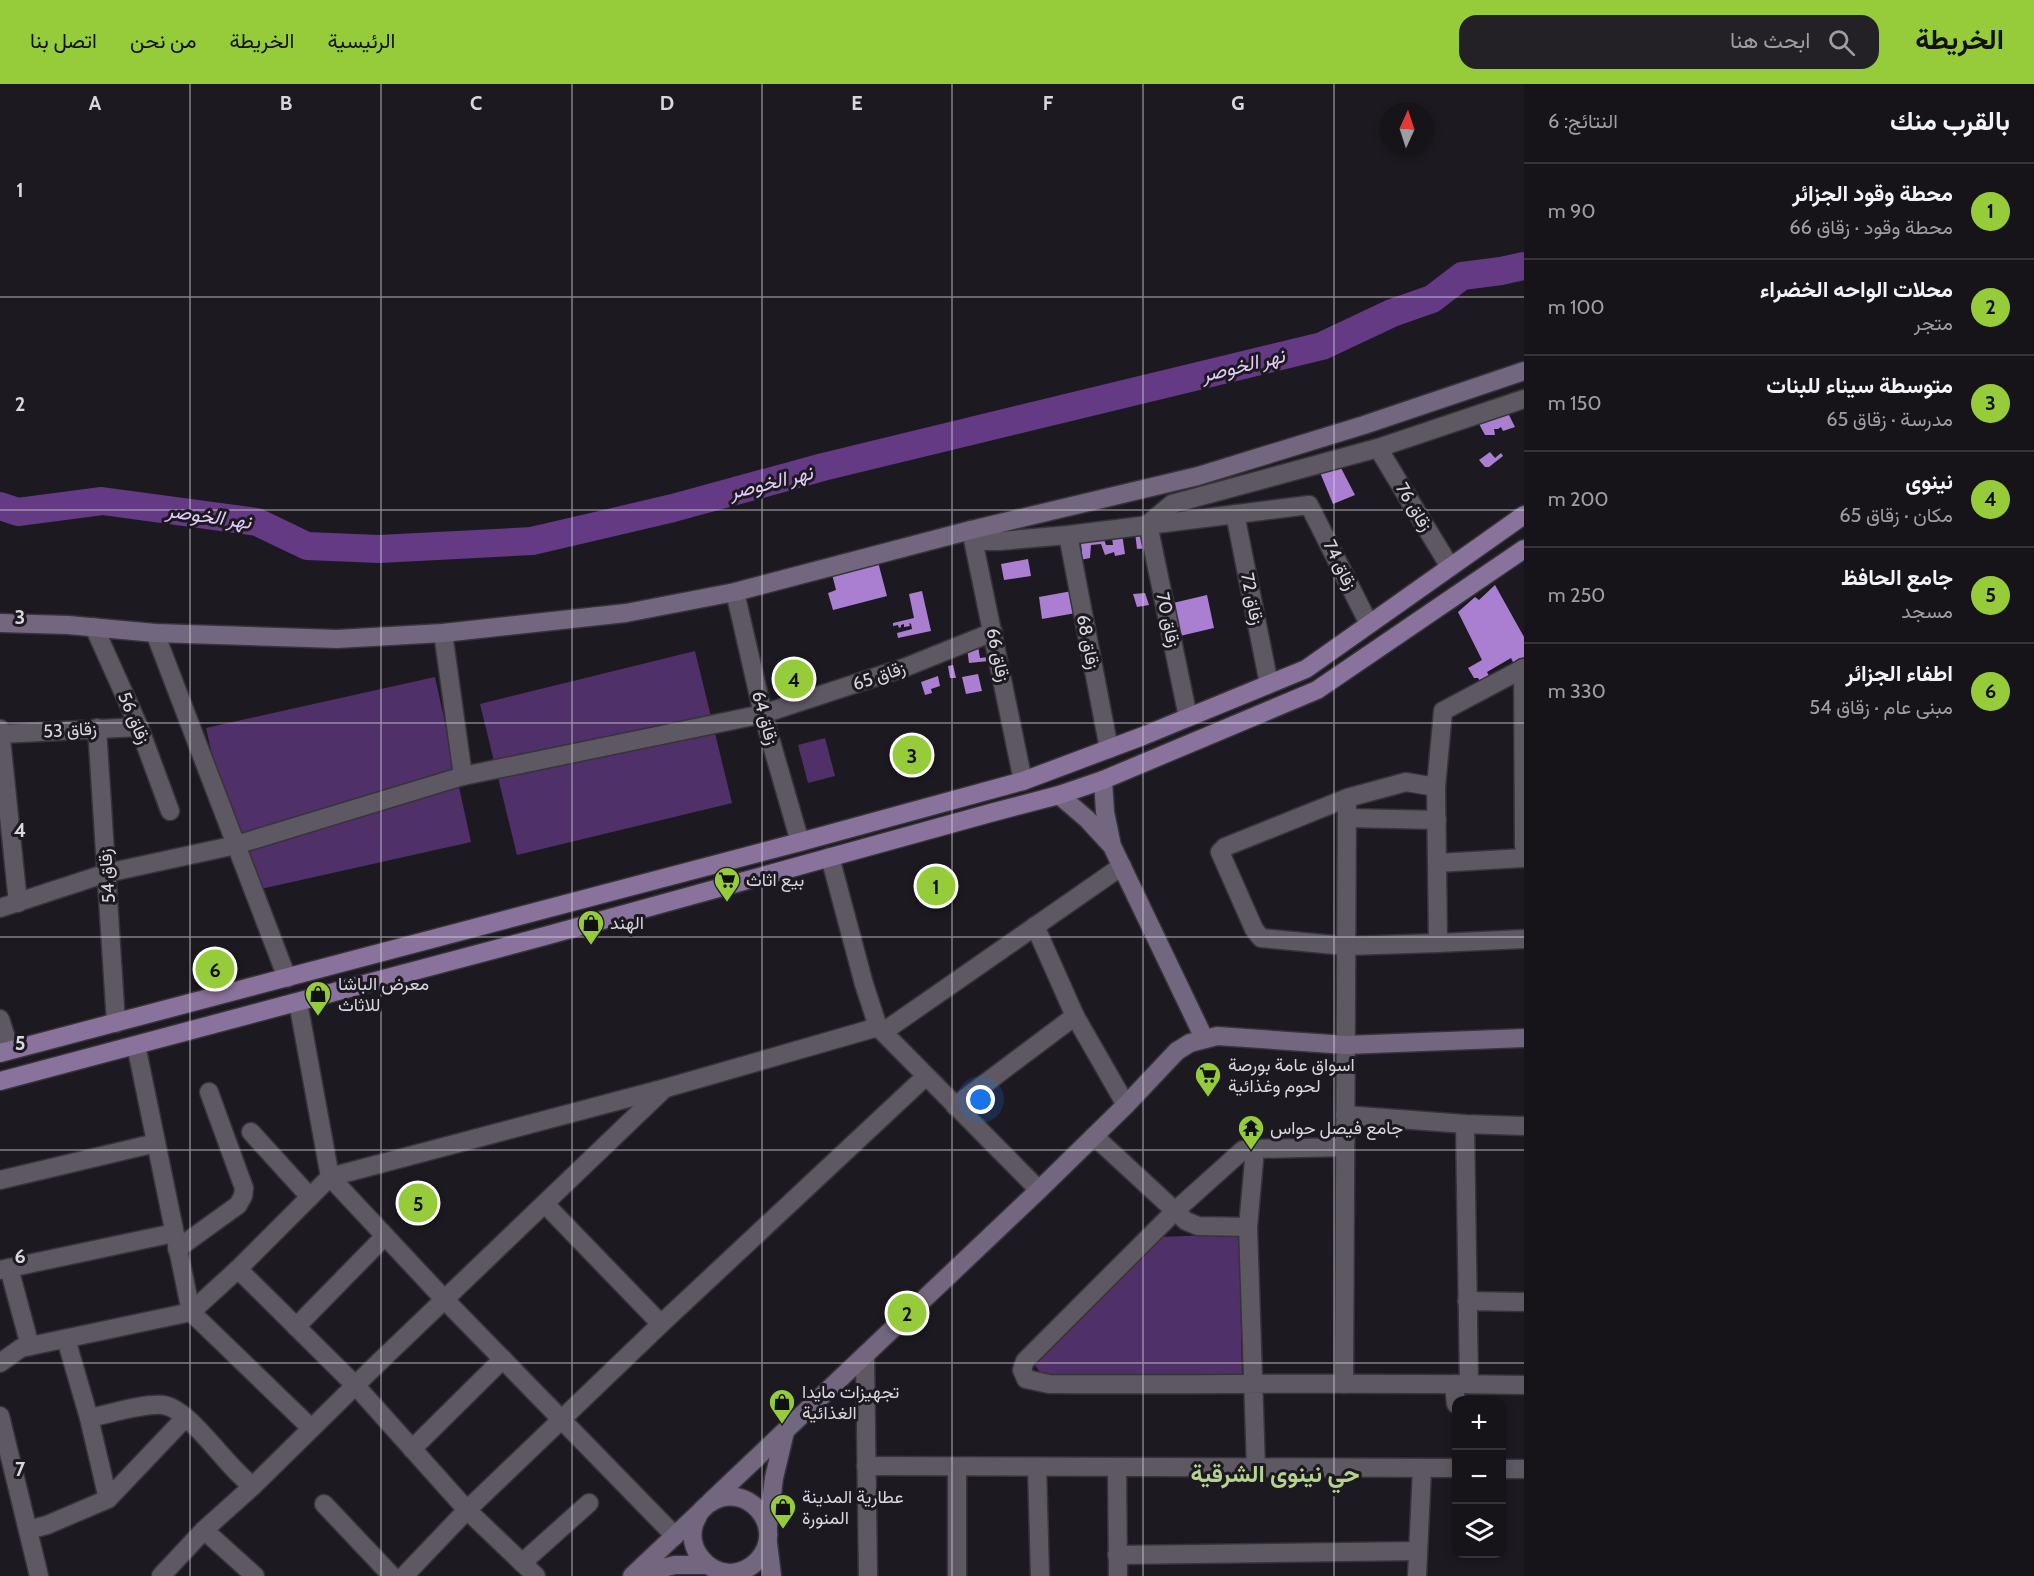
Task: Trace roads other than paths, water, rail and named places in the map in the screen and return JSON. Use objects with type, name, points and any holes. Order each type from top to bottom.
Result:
[{"type":"main road","points":[[5,1051],[1023,781],[1306,669],[1524,515]]},
{"type":"main road","points":[[0,1081],[545,936],[1059,795],[1103,780],[1317,690],[1524,549]]},
{"type":"street","points":[[0,623],[94,627],[155,633],[337,639],[443,633],[626,613],[735,592],[970,530],[1198,476],[1364,425],[1524,372]]},
{"type":"street","points":[[1148,524],[1172,504],[1378,448],[1524,399]]},
{"type":"street","name":"زقاق 76","points":[[1378,448],[1450,567]]},
{"type":"street","name":"زقاق 74","points":[[1235,514],[1309,505],[1369,624]]},
{"type":"street","points":[[970,530],[985,541],[1068,535],[1235,514]]},
{"type":"street","name":"زقاق 72","points":[[1235,514],[1269,684]]},
{"type":"street","name":"زقاق 70","points":[[1148,524],[1188,717]]},
{"type":"street","name":"زقاق 66","points":[[970,530],[1023,781]]},
{"type":"street","name":"زقاق 68","points":[[1068,535],[1109,748]]},
{"type":"street","name":"زقاق 64","points":[[735,592],[764,714],[800,842]]},
{"type":"street","name":"زقاق 56","points":[[94,627],[139,727],[170,811]]},
{"type":"street","name":"زقاق 65","points":[[0,908],[106,873],[236,845],[463,776],[764,714],[906,667],[993,632]]},
{"type":"street","points":[[155,633],[287,978]]},
{"type":"street","points":[[443,633],[463,776]]},
{"type":"street","points":[[1438,944],[1437,787],[1443,711],[1523,668],[1524,846]]},
{"type":"street","name":"زقاق 53","points":[[1,734],[139,727]]},
{"type":"street","name":"زقاق 54","points":[[97,728],[116,1023]]},
{"type":"street","points":[[0,729],[3,794],[18,903]]},
{"type":"street","points":[[1103,780],[1105,812],[1112,846],[1204,1038]]},
{"type":"street","points":[[1437,787],[1406,782],[1347,798],[1225,847],[1220,852],[1254,929],[1261,938],[1346,946],[1524,939]]},
{"type":"street","points":[[1059,795],[1087,819],[1112,846]]},
{"type":"street","points":[[1344,1384],[1347,798]]},
{"type":"street","points":[[1347,818],[1437,820]]},
{"type":"street","points":[[830,857],[864,984],[880,1029],[1039,1190]]},
{"type":"street","points":[[1437,863],[1524,858]]},
{"type":"street","points":[[0,1363],[21,1348],[191,1312],[238,1269],[330,1177],[880,1029],[1122,867]]},
{"type":"street","points":[[1035,926],[1075,1016],[1126,1105]]},
{"type":"street","points":[[298,1002],[330,1177],[444,1300],[675,1536]]},
{"type":"street","points":[[955,1106],[1075,1016]]},
{"type":"street","points":[[0,1019],[5,1051]]},
{"type":"street","points":[[632,1576],[1039,1190],[1177,1052],[1190,1043],[1217,1035],[1346,1045],[1524,1038]]},
{"type":"street","points":[[136,1045],[191,1312],[311,1428]]},
{"type":"street","points":[[404,1576],[466,1510],[562,1418],[925,1077]]},
{"type":"street","points":[[161,1576],[204,1530],[253,1486],[374,1366],[666,1088]]},
{"type":"street","points":[[30,1346],[5,1269],[176,1241],[238,1205],[244,1188],[209,1092]]},
{"type":"street","points":[[1345,1114],[1465,1124],[1524,1126]]},
{"type":"street","points":[[1458,1396],[1461,1384],[1467,1301],[1465,1124]]},
{"type":"street","points":[[251,1132],[310,1197]]},
{"type":"street","points":[[1094,1137],[1186,1221],[1198,1226],[1248,1227]]},
{"type":"street","points":[[0,1180],[156,1143]]},
{"type":"street","points":[[1345,1147],[1244,1150],[1175,1211],[1025,1361],[1022,1370],[1026,1379],[1050,1384],[1524,1385]]},
{"type":"street","points":[[1255,1149],[1248,1227],[1256,1468]]},
{"type":"street","points":[[545,1204],[661,1324]]},
{"type":"street","points":[[296,1327],[385,1236]]},
{"type":"street","points":[[238,1269],[356,1386],[466,1510],[536,1576]]},
{"type":"street","points":[[1467,1301],[1524,1302]]},
{"type":"street","points":[[66,1339],[89,1418],[108,1499]]},
{"type":"street","points":[[865,1355],[868,1576]]},
{"type":"street","points":[[412,1449],[503,1359]]},
{"type":"street","points":[[89,1418],[154,1405],[166,1405],[185,1418],[253,1486]]},
{"type":"street","points":[[0,1416],[39,1576]]},
{"type":"street","points":[[28,1530],[47,1525],[108,1499],[185,1418]]},
{"type":"street","points":[[632,1576],[675,1565],[731,1573],[744,1571],[755,1564],[763,1555],[768,1534],[774,1478],[785,1432]]},
{"type":"street","points":[[866,1466],[1452,1468]]},
{"type":"street","points":[[957,1467],[957,1576]]},
{"type":"street","points":[[1037,1467],[1040,1576]]},
{"type":"street","points":[[1117,1467],[1119,1576]]},
{"type":"street","points":[[1417,1576],[1422,1469]]},
{"type":"street","points":[[1506,1469],[1524,1469]]},
{"type":"street","points":[[716,1570],[697,1553],[693,1540],[694,1525],[705,1507],[724,1497],[738,1497],[751,1503],[762,1513],[768,1534],[772,1576]]},
{"type":"street","points":[[522,1563],[589,1503]]},
{"type":"street","points":[[324,1504],[392,1576]]},
{"type":"street","points":[[204,1530],[255,1576]]},
{"type":"street","points":[[1117,1555],[1418,1551]]},
{"type":"waterway","name":"نهر الخوصر","points":[[0,506],[18,512],[102,501],[257,522],[307,546],[379,549],[532,541],[673,508],[823,467],[1322,346],[1392,313],[1432,299],[1462,276],[1524,266]]},
{"type":"place","name":"نينوى","points":[[794,679]]},
{"type":"place","name":"متوسطة سيناء للبنات","points":[[912,755]]},
{"type":"place","name":"محطة وقود الجزائر","points":[[936,886]]},
{"type":"place","name":"بيع اثاث","points":[[727,903]]},
{"type":"place","name":"الهند","points":[[591,946]]},
{"type":"place","name":"اطفاء الجزائر","points":[[215,969]]},
{"type":"place","name":"معرض الباشا للاثاث","points":[[318,1017]]},
{"type":"place","name":"اسواق عامة بورصة لحوم وغذائية","points":[[1208,1098]]},
{"type":"place","name":"جامع فيصل حواس","points":[[1251,1151]]},
{"type":"place","name":"جامع الحافظ","points":[[418,1203]]},
{"type":"place","name":"محلات الواحه الخضراء","points":[[907,1313]]},
{"type":"place","name":"تجهيزات مايدا الغذائية","points":[[782,1425]]},
{"type":"place","name":"عطارية المدينة المنورة","points":[[783,1530]]},
{"type":"district","name":"حي نينوى الشرقية","points":[[1275,1474]]}]
